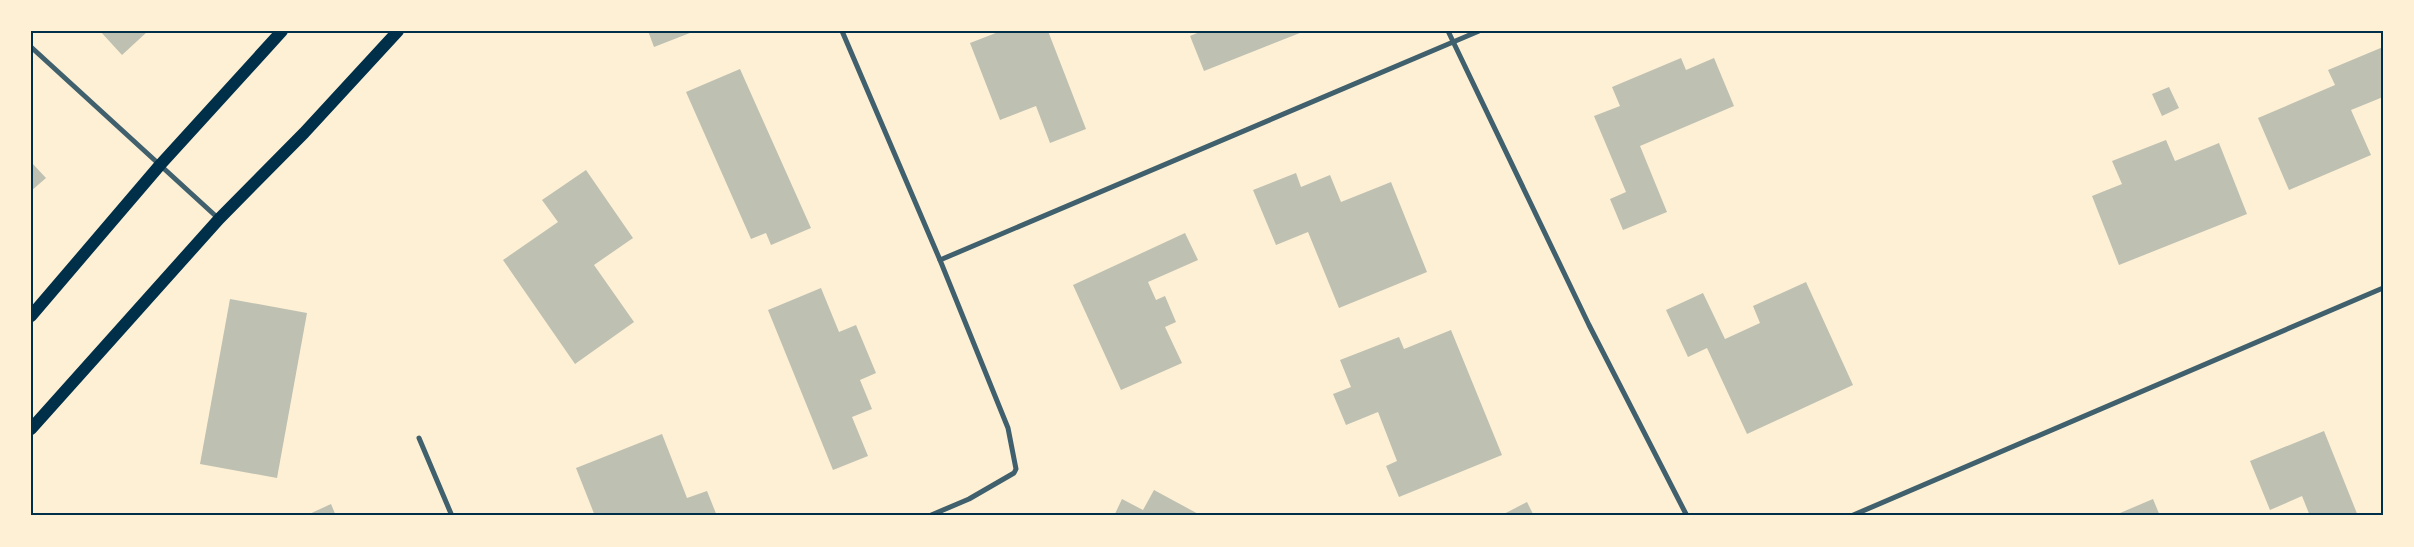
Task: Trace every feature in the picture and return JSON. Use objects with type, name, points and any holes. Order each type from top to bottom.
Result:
[{"type":"main road","points":[[31,316],[160,165],[282,31]]},
{"type":"main road","points":[[31,429],[219,219],[304,132],[398,31]]},
{"type":"street","points":[[842,31],[940,260],[1008,428],[1016,468],[1014,473],[969,499],[929,516]]},
{"type":"street","points":[[1448,31],[1589,325],[1686,516]]},
{"type":"street","points":[[940,260],[1479,31]]},
{"type":"street","points":[[31,47],[219,219]]},
{"type":"street","points":[[1851,516],[2383,288]]},
{"type":"street","points":[[419,438],[452,516]]},
{"type":"building","points":[[100,31],[148,31],[122,55]]},
{"type":"building","points":[[648,31],[695,31],[654,47]]},
{"type":"building","points":[[1001,31],[1048,31],[1086,129],[1050,143],[1036,106],[1000,120],[970,43]]},
{"type":"building","points":[[1202,31],[1305,31],[1204,71],[1190,36]]},
{"type":"building","points":[[2383,47],[2383,97],[2351,110],[2371,155],[2289,190],[2258,118],[2335,85],[2328,70]]},
{"type":"building","points":[[1681,58],[1686,70],[1714,58],[1734,106],[1640,146],[1667,212],[1623,230],[1610,199],[1626,192],[1594,116],[1620,106],[1612,87]]},
{"type":"building","points":[[740,69],[811,228],[771,245],[766,233],[751,239],[686,92]]},
{"type":"building","points":[[2169,87],[2179,108],[2162,116],[2152,94]]},
{"type":"building","points":[[2166,140],[2175,161],[2219,143],[2247,214],[2119,265],[2092,196],[2122,184],[2112,161]]},
{"type":"building","points":[[31,162],[46,178],[31,191]]},
{"type":"building","points":[[586,170],[633,238],[594,265],[634,322],[575,364],[503,260],[558,222],[542,200]]},
{"type":"building","points":[[1296,173],[1301,187],[1330,175],[1341,202],[1391,182],[1427,272],[1339,308],[1308,232],[1276,245],[1253,190]]},
{"type":"building","points":[[1185,233],[1198,260],[1148,282],[1156,300],[1165,296],[1176,322],[1165,327],[1182,363],[1121,390],[1073,285]]},
{"type":"building","points":[[1806,282],[1853,385],[1747,434],[1707,348],[1688,357],[1666,310],[1703,293],[1725,339],[1760,323],[1753,306]]},
{"type":"building","points":[[821,288],[839,332],[856,325],[876,373],[860,380],[872,409],[852,417],[868,456],[833,470],[768,310]]},
{"type":"building","points":[[230,299],[307,313],[277,478],[200,464]]},
{"type":"building","points":[[1451,330],[1502,455],[1399,497],[1386,466],[1397,461],[1378,412],[1346,425],[1333,394],[1351,387],[1340,360],[1399,337],[1404,349]]},
{"type":"building","points":[[2324,431],[2358,516],[2310,516],[2302,496],[2270,510],[2250,461]]},
{"type":"building","points":[[662,434],[687,498],[707,491],[717,516],[595,516],[576,468]]},
{"type":"building","points":[[1154,490],[1202,516],[1114,516],[1122,499],[1143,510]]},
{"type":"building","points":[[2153,499],[2160,516],[2113,516]]},
{"type":"building","points":[[1527,502],[1534,516],[1500,516]]},
{"type":"building","points":[[331,504],[336,516],[305,516]]}]
